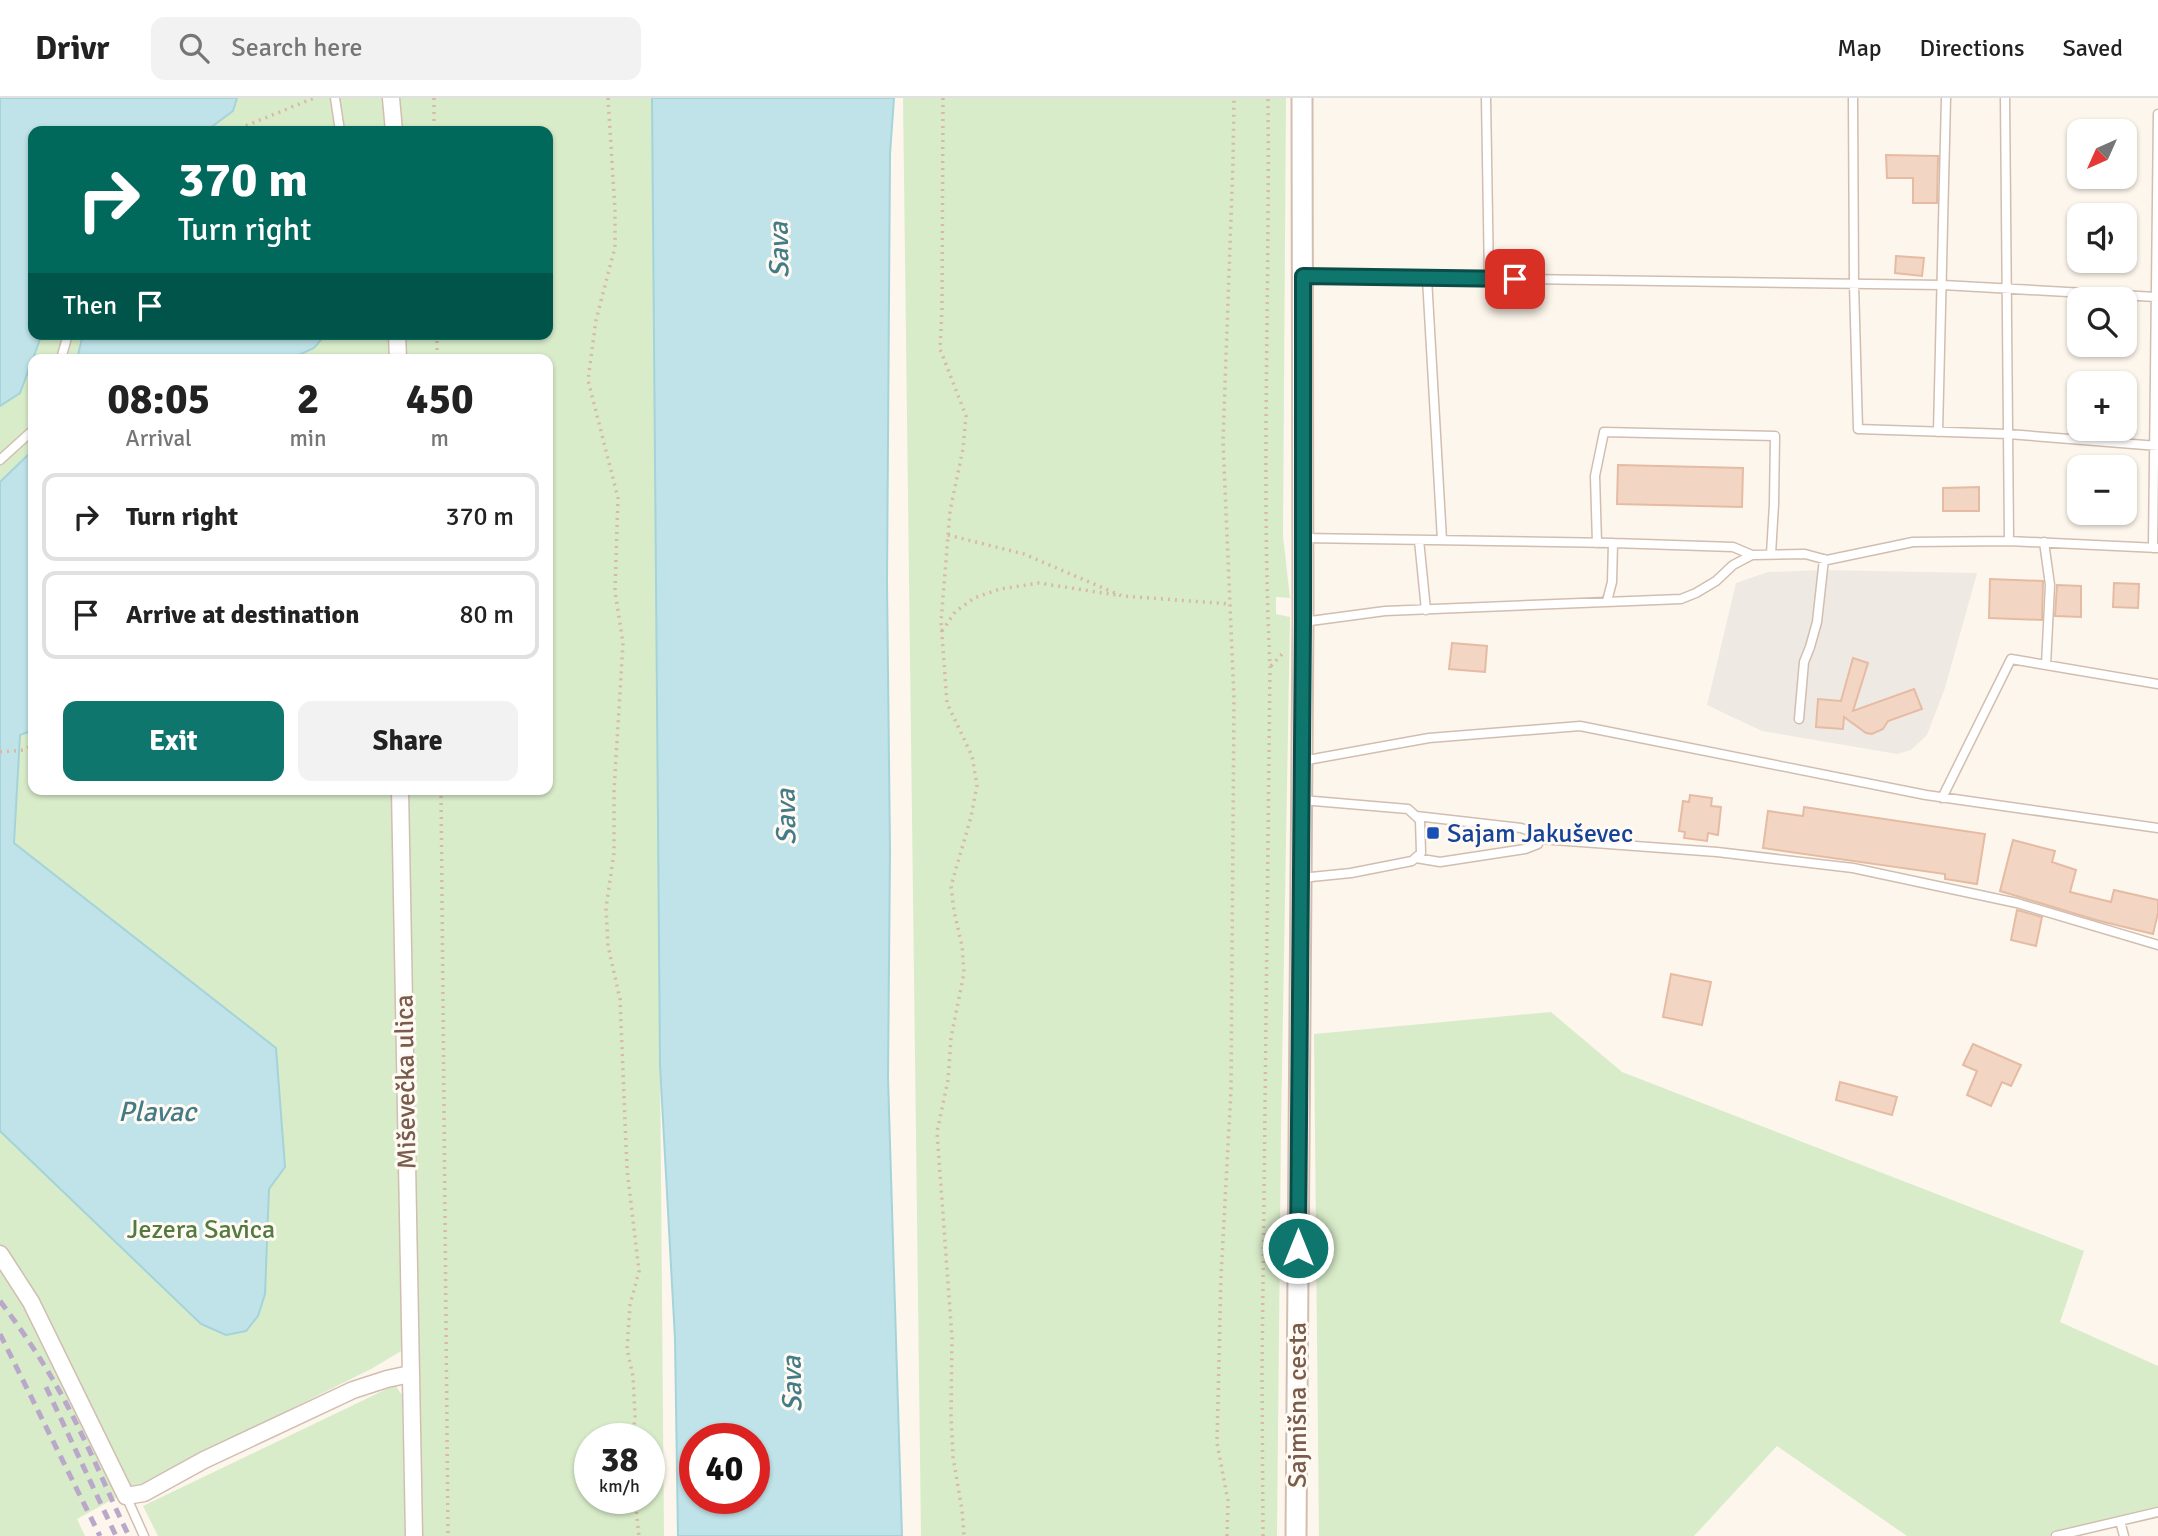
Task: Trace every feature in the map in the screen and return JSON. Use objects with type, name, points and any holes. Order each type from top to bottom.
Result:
[{"type":"street","points":[[391,98],[394,126]]},
{"type":"street","name":"Sajmišna cesta","points":[[1296,1536],[1303,622],[1302,98]]},
{"type":"street","name":"Miševečka ulica","points":[[400,795],[414,1536]]},
{"type":"street","points":[[0,1254],[31,1301],[126,1496],[144,1493],[204,1460],[354,1390],[410,1374]]},
{"type":"lane","points":[[335,98],[339,126]]},
{"type":"lane","points":[[1486,98],[1489,279]]},
{"type":"lane","points":[[1853,98],[1858,429],[2008,434],[2156,445]]},
{"type":"lane","points":[[1938,432],[1946,98]]},
{"type":"lane","points":[[2006,98],[2009,541]]},
{"type":"lane","points":[[1303,622],[1385,611],[1681,599],[1716,581],[1733,565],[1752,555],[1805,554],[1824,559],[1846,557],[1913,542],[2009,541],[2155,548],[2158,114]]},
{"type":"lane","points":[[1303,276],[1942,285],[2156,297]]},
{"type":"lane","points":[[1427,278],[1442,540]]},
{"type":"lane","points":[[1597,543],[1595,476],[1604,432],[1775,436],[1771,554]]},
{"type":"lane","points":[[0,460],[28,435]]},
{"type":"lane","points":[[1303,538],[1733,547],[1752,555]]},
{"type":"lane","points":[[1419,540],[1426,610]]},
{"type":"lane","points":[[2044,542],[2050,585],[2046,665]]},
{"type":"lane","points":[[1607,601],[1612,582],[1613,543]]},
{"type":"lane","points":[[1800,719],[1804,662],[1817,622],[1824,559]]},
{"type":"lane","points":[[1942,798],[2011,659],[2158,684]]},
{"type":"lane","points":[[1302,761],[1429,738],[1580,726],[1942,798],[2158,828]]},
{"type":"lane","points":[[1301,878],[1351,873],[1412,861],[1421,853],[1420,820],[1408,810],[1302,800]]},
{"type":"lane","points":[[1416,816],[1521,828],[1536,833],[1540,839]]},
{"type":"lane","points":[[1416,858],[1440,862],[1525,849],[1538,844],[1540,839]]},
{"type":"lane","points":[[1540,839],[1717,852],[1853,869],[2017,903],[2158,945]]},
{"type":"lane","points":[[126,1496],[145,1536]]},
{"type":"lane","points":[[2056,1536],[2158,1512]]},
{"type":"lane","points":[[2120,1521],[2124,1536]]},
{"type":"path","points":[[245,126],[314,98]]},
{"type":"path","points":[[434,98],[434,126]]},
{"type":"path","points":[[608,98],[615,247],[596,320],[588,380],[618,498],[615,591],[623,643],[614,791],[614,853],[606,908],[608,946],[620,999],[627,1169],[639,1271],[630,1305],[626,1349],[633,1376],[634,1423]]},
{"type":"path","points":[[943,98],[940,349],[966,416],[963,449],[950,512],[940,622],[947,703],[972,756],[977,785],[971,817],[951,886],[962,946],[964,974],[937,1132],[952,1338],[953,1457],[964,1536]]},
{"type":"path","points":[[1227,1536],[1228,1501],[1217,1443],[1221,1276],[1231,1090],[1234,699],[1223,441],[1234,98]]},
{"type":"path","points":[[1263,1536],[1262,1346],[1270,667],[1266,439],[1268,98]]},
{"type":"path","points":[[948,536],[1024,554],[1122,596]]},
{"type":"path","points":[[941,633],[955,612],[974,598],[1000,589],[1039,583],[1122,596],[1231,604]]},
{"type":"path","points":[[0,752],[28,748]]},
{"type":"path","points":[[441,795],[448,1536]]},
{"type":"path","points":[[637,1514],[639,1536]]},
{"type":"shaded area","points":[[1823,570],[1977,573],[1945,688],[1927,735],[1911,750],[1897,754],[1762,731],[1707,705],[1736,583],[1768,572]]},
{"type":"green space","name":"Jezera Savica","points":[[0,98],[382,98],[385,126],[28,126],[28,340],[390,340],[390,354],[28,354],[28,795],[393,795],[403,1350],[371,1369],[148,1480],[77,1519],[85,1536],[0,1536]]},
{"type":"green space","points":[[400,98],[652,98],[663,1423],[574,1423],[574,1514],[664,1514],[664,1536],[423,1536],[414,1221],[408,795],[553,795],[553,354],[403,354],[403,340],[553,340],[553,126],[403,126]]},
{"type":"green space","points":[[903,98],[1286,98],[1283,536],[1290,598],[1276,597],[1276,614],[1290,617],[1277,1536],[921,1536]]},
{"type":"green space","points":[[1551,1012],[1622,1072],[2084,1251],[2060,1322],[2158,1366],[2158,1513],[2075,1536],[1907,1536],[1777,1446],[1694,1536],[1319,1536],[1314,1034]]},
{"type":"green space","points":[[395,1385],[402,1395],[405,1536],[158,1536],[143,1506]]},
{"type":"water","points":[[0,98],[237,98],[233,111],[213,126],[28,126],[28,340],[40,340],[35,354],[28,354],[28,372],[20,393],[0,406]]},
{"type":"water","name":"Sava","points":[[652,98],[894,98],[890,154],[887,582],[890,851],[888,1078],[902,1536],[678,1536],[675,1339],[660,1065]]},
{"type":"water","points":[[82,340],[321,340],[314,348],[301,354],[78,354]]},
{"type":"water","name":"Plavac","points":[[28,455],[28,732],[20,735],[14,843],[276,1048],[285,1167],[269,1189],[265,1294],[258,1316],[246,1331],[226,1335],[201,1324],[0,1131],[0,482]]},
{"type":"building","points":[[1886,155],[1938,156],[1937,203],[1913,203],[1913,178],[1887,178]]},
{"type":"building","points":[[1896,256],[1924,258],[1922,276],[1895,273]]},
{"type":"building","points":[[1618,465],[1743,468],[1742,507],[1617,504]]},
{"type":"building","points":[[1979,487],[1979,511],[1943,511],[1943,488]]},
{"type":"building","points":[[1990,579],[2043,581],[2042,620],[1989,618]]},
{"type":"building","points":[[2114,583],[2139,584],[2138,608],[2113,607]]},
{"type":"building","points":[[2057,585],[2081,586],[2081,617],[2055,616]]},
{"type":"building","points":[[1452,643],[1487,646],[1485,672],[1449,669]]},
{"type":"building","points":[[1853,658],[1868,663],[1853,711],[1914,689],[1922,709],[1888,721],[1883,729],[1872,734],[1866,733],[1844,717],[1843,729],[1816,727],[1818,699],[1841,701]]},
{"type":"building","points":[[1690,795],[1712,798],[1711,806],[1721,807],[1718,835],[1708,833],[1707,841],[1684,838],[1685,832],[1679,831],[1683,801],[1689,802]]},
{"type":"building","points":[[1804,807],[1985,834],[1977,884],[1945,879],[1945,874],[1763,848],[1768,811],[1803,816]]},
{"type":"building","points":[[2013,840],[2055,851],[2052,862],[2076,870],[2070,892],[2111,902],[2114,890],[2158,900],[2153,934],[2000,891]]},
{"type":"building","points":[[2017,910],[2042,917],[2036,946],[2011,940]]},
{"type":"building","points":[[1671,974],[1711,982],[1702,1025],[1663,1017]]},
{"type":"building","points":[[1973,1044],[2021,1065],[2011,1086],[2002,1082],[1991,1106],[1967,1095],[1977,1071],[1963,1065]]},
{"type":"building","points":[[1840,1082],[1897,1097],[1892,1115],[1836,1100]]},
{"type":"railway","points":[[0,1301],[54,1381],[129,1536]]},
{"type":"railway","points":[[0,1334],[100,1536]]},
{"type":"railway","points":[[46,1387],[116,1536]]},
{"type":"place","name":"Sajam Jakuševec","points":[[1433,833]]},
{"type":"route","points":[[1298,1248],[1303,276],[1515,279]]}]
